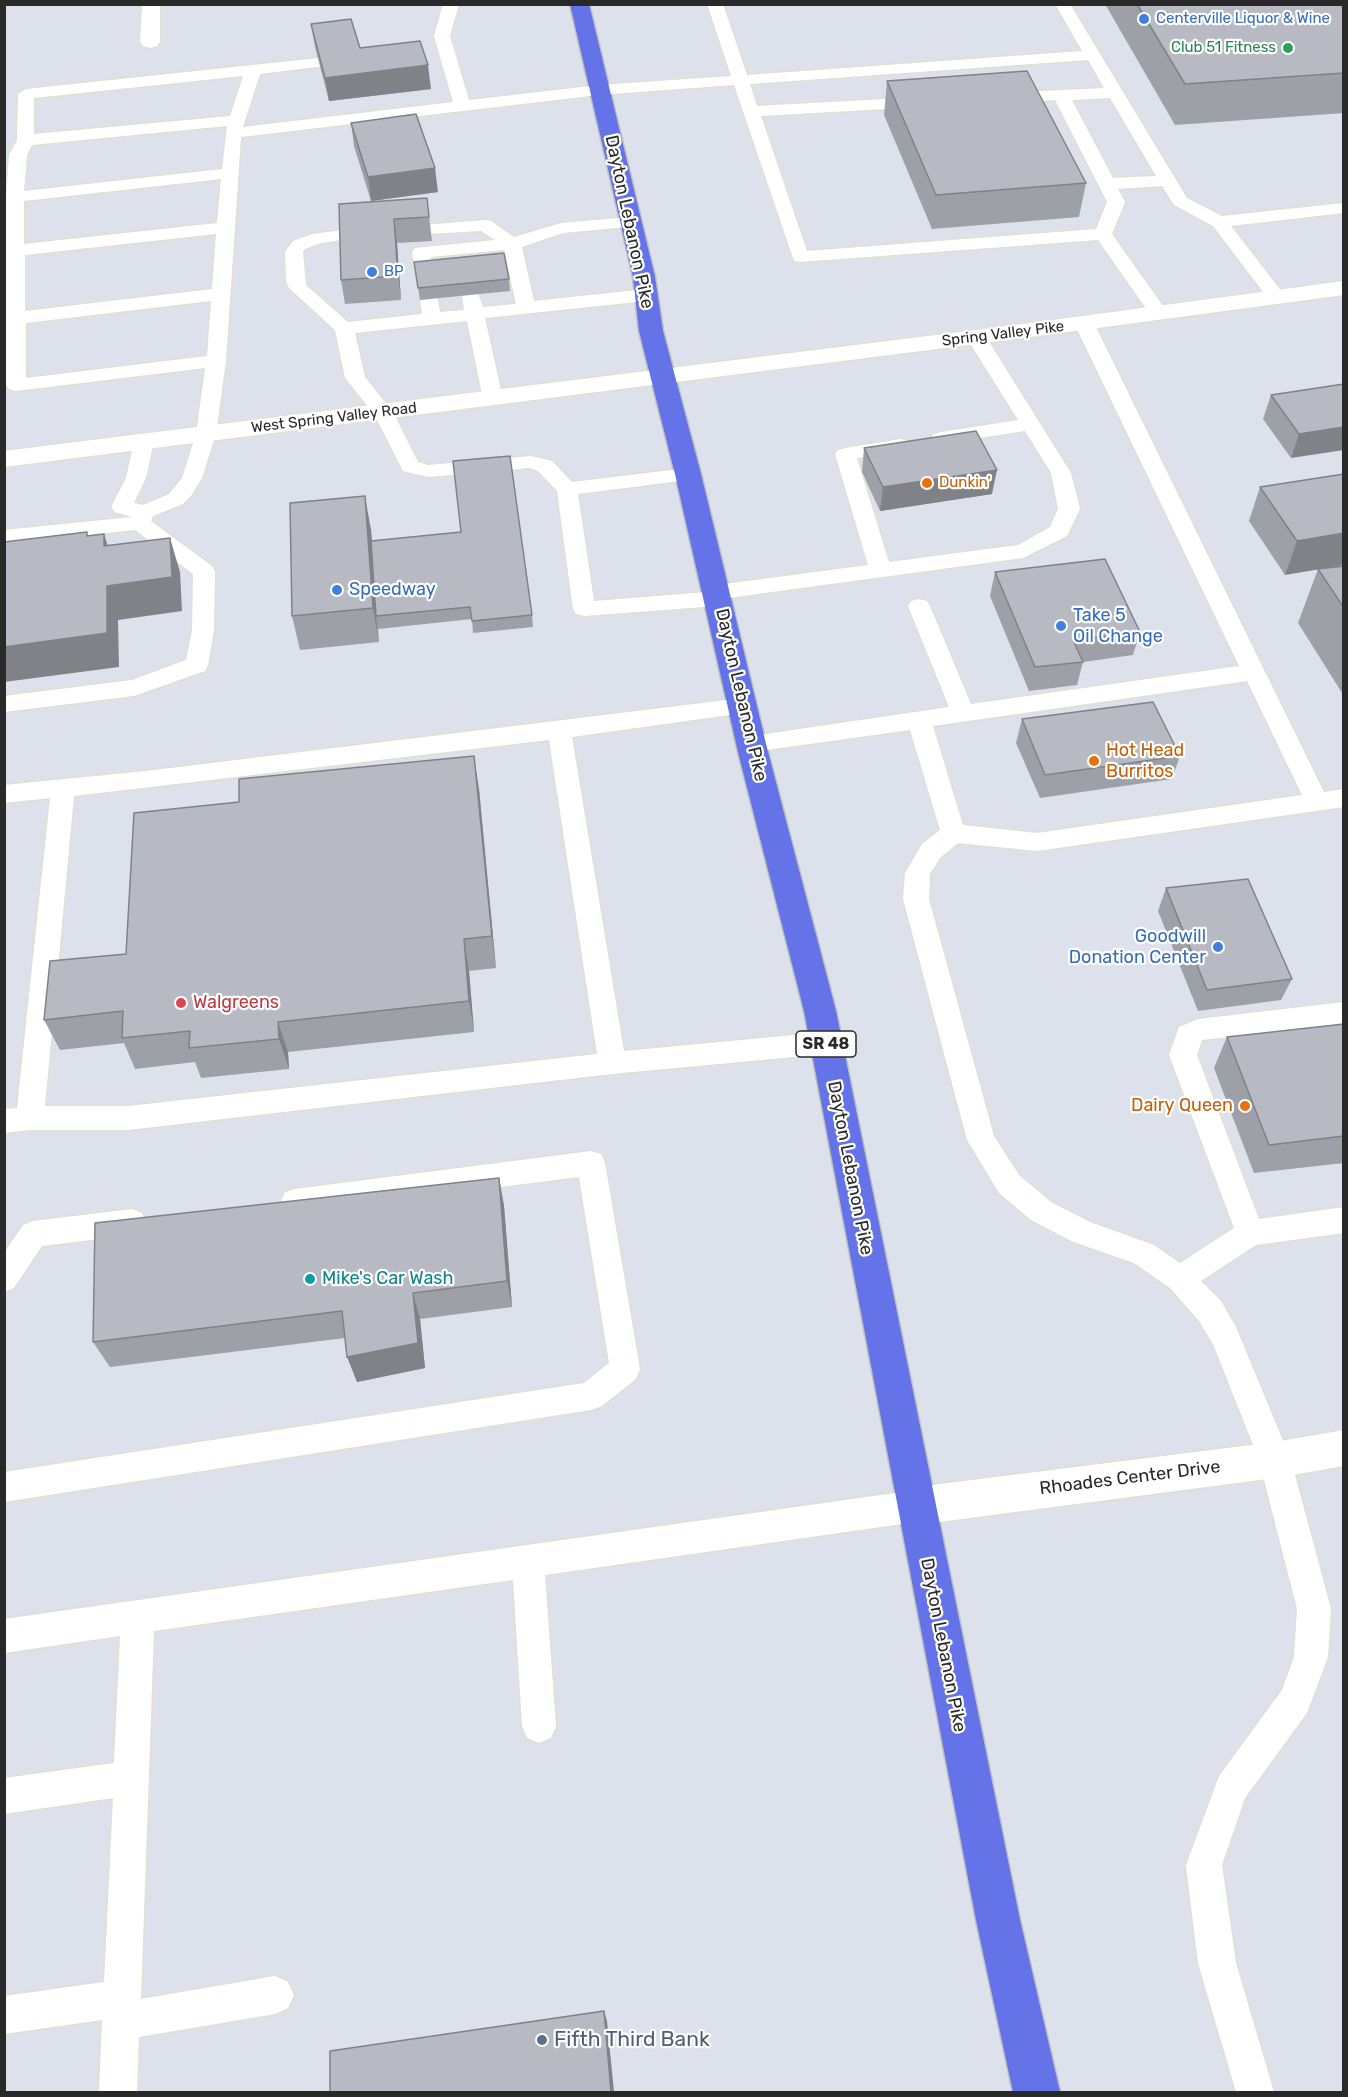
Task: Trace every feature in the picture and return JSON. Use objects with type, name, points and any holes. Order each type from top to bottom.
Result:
[{"type":"main road","name":"Dayton Lebanon Pike","points":[[579,4],[631,222],[651,331],[820,1011],[998,1920],[1037,2092]]},
{"type":"street","points":[[150,42],[151,4]]},
{"type":"street","name":"Spring Valley Pike","points":[[662,375],[976,338],[1344,288]]},
{"type":"street","name":"West Spring Valley Road","points":[[4,459],[493,399],[662,375]]},
{"type":"street","name":"Rhoades Center Drive","points":[[916,1506],[1275,1460],[1344,1448]]},
{"type":"lane","points":[[451,4],[442,36],[462,106]]},
{"type":"lane","points":[[715,4],[800,257],[1103,234]]},
{"type":"lane","points":[[1062,4],[1180,201],[1219,222],[1277,297]]},
{"type":"lane","points":[[424,50],[446,48]]},
{"type":"lane","points":[[26,140],[235,126],[462,106],[599,90],[1094,55]]},
{"type":"lane","points":[[216,361],[16,385],[15,197],[18,155],[26,140],[26,94],[319,63]]},
{"type":"lane","points":[[4,537],[142,517],[176,499],[192,478],[206,434],[216,361],[235,126],[253,70]]},
{"type":"lane","points":[[990,99],[1116,93]]},
{"type":"lane","points":[[1061,95],[1116,202],[1103,234]]},
{"type":"lane","points":[[752,111],[942,101]]},
{"type":"lane","points":[[15,197],[230,173]]},
{"type":"lane","points":[[1107,184],[1168,180]]},
{"type":"lane","points":[[1219,222],[1344,208]]},
{"type":"lane","points":[[424,274],[421,252],[512,244],[561,228],[631,222]]},
{"type":"lane","points":[[430,229],[485,225],[512,244],[526,308]]},
{"type":"lane","points":[[15,252],[225,228]]},
{"type":"lane","points":[[1103,234],[1159,313]]},
{"type":"lane","points":[[343,235],[306,241],[294,252],[295,282],[298,288],[344,328],[355,378],[383,412],[410,465],[428,471],[531,462],[545,466],[567,489],[584,609],[717,596],[1023,552],[1059,531],[1069,509],[1061,473],[976,338]]},
{"type":"lane","points":[[463,249],[466,270]]},
{"type":"lane","points":[[16,318],[221,294]]},
{"type":"lane","points":[[344,328],[432,319],[473,305],[526,308],[646,295]]},
{"type":"lane","points":[[429,300],[432,319]]},
{"type":"lane","points":[[473,305],[493,399]]},
{"type":"lane","points":[[1084,323],[1317,802]]},
{"type":"lane","points":[[881,571],[844,454],[1030,424]]},
{"type":"lane","points":[[4,704],[134,688],[197,665],[203,631],[204,571],[142,517],[122,507],[136,478],[144,441]]},
{"type":"lane","points":[[567,489],[688,474]]},
{"type":"lane","points":[[919,606],[963,714]]},
{"type":"lane","points":[[752,744],[1253,672]]},
{"type":"lane","points":[[4,794],[146,780],[743,706]]},
{"type":"lane","points":[[919,720],[953,833]]},
{"type":"lane","points":[[559,730],[612,1063]]},
{"type":"lane","points":[[63,788],[17,1120],[128,1118],[612,1063],[826,1043]]},
{"type":"lane","points":[[1255,2092],[1216,1963],[1204,1865],[1231,1788],[1295,1701],[1311,1657],[1314,1609],[1275,1460],[1225,1336],[1210,1311],[1180,1279],[1144,1254],[1081,1232],[1041,1211],[1009,1184],[981,1140],[916,899],[918,873],[931,851],[953,833],[1037,842],[1344,798]]},
{"type":"lane","points":[[1250,1233],[1182,1055],[1188,1035],[1198,1030],[1344,1013]]},
{"type":"lane","points":[[4,1487],[591,1396],[625,1369],[591,1163],[271,1204]]},
{"type":"lane","points":[[4,1279],[33,1234],[164,1218]]},
{"type":"lane","points":[[1180,1279],[1250,1233],[1344,1220]]},
{"type":"lane","points":[[4,1636],[916,1506]]},
{"type":"lane","points":[[528,1562],[539,1726]]},
{"type":"lane","points":[[118,2092],[138,1616]]},
{"type":"lane","points":[[4,1796],[131,1778]]},
{"type":"lane","points":[[4,2015],[121,2009],[275,1995]]},
{"type":"building","points":[[1137,4],[1344,4],[1344,73],[1185,84]]},
{"type":"building","points":[[351,19],[360,48],[420,41],[428,65],[325,78],[311,24]]},
{"type":"building","points":[[1027,71],[1086,183],[936,195],[887,81]]},
{"type":"building","points":[[416,114],[435,168],[368,177],[351,123]]},
{"type":"building","points":[[427,198],[429,217],[394,219],[398,276],[341,280],[339,204]]},
{"type":"building","points":[[504,253],[509,279],[418,288],[414,262]]},
{"type":"building","points":[[1344,384],[1344,427],[1299,434],[1271,395]]},
{"type":"building","points":[[976,431],[997,470],[883,487],[864,448]]},
{"type":"building","name":"Speedway","points":[[510,456],[532,615],[472,621],[470,607],[376,616],[371,541],[461,532],[453,461]]},
{"type":"building","points":[[1344,474],[1344,533],[1297,541],[1260,487]]},
{"type":"building","name":"Speedway","points":[[365,496],[373,608],[292,616],[290,503]]},
{"type":"building","points":[[87,532],[87,536],[104,534],[104,546],[170,538],[172,577],[107,586],[107,633],[4,647],[4,542]]},
{"type":"building","name":"Take 5 Oil Change","points":[[1105,559],[1140,632],[1073,640],[1083,662],[1035,667],[995,572]]},
{"type":"building","points":[[1344,566],[1344,608],[1318,569]]},
{"type":"building","points":[[1153,702],[1180,756],[1045,775],[1022,719]]},
{"type":"building","name":"Walgreens","points":[[474,756],[492,936],[464,939],[469,1001],[278,1022],[279,1039],[189,1048],[190,1031],[122,1038],[123,1011],[44,1020],[50,961],[126,954],[134,813],[239,802],[239,779]]},
{"type":"building","points":[[1248,879],[1292,979],[1207,990],[1166,888]]},
{"type":"building","points":[[1344,1024],[1344,1136],[1269,1145],[1227,1037]]},
{"type":"building","name":"Mike's Car Wash","points":[[499,1178],[507,1281],[413,1293],[418,1343],[347,1357],[342,1311],[93,1342],[95,1223]]},
{"type":"building","name":"Fifth Third Bank","points":[[604,2011],[611,2092],[330,2092],[330,2051]]},
{"type":"place","name":"Centerville Liquor & Wine","points":[[1144,19]]},
{"type":"place","name":"Club 51 Fitness","points":[[1288,48]]},
{"type":"place","name":"BP","points":[[372,272]]},
{"type":"place","name":"Dunkin'","points":[[927,483]]},
{"type":"place","name":"Speedway","points":[[337,590]]},
{"type":"place","name":"Take 5 Oil Change","points":[[1061,626]]},
{"type":"place","name":"Hot Head Burritos","points":[[1094,761]]},
{"type":"place","name":"Goodwill Donation Center","points":[[1218,947]]},
{"type":"place","name":"Walgreens","points":[[181,1003]]},
{"type":"place","name":"Dairy Queen","points":[[1245,1106]]},
{"type":"place","name":"Mike's Car Wash","points":[[310,1279]]},
{"type":"place","name":"Fifth Third Bank","points":[[542,2040]]}]
